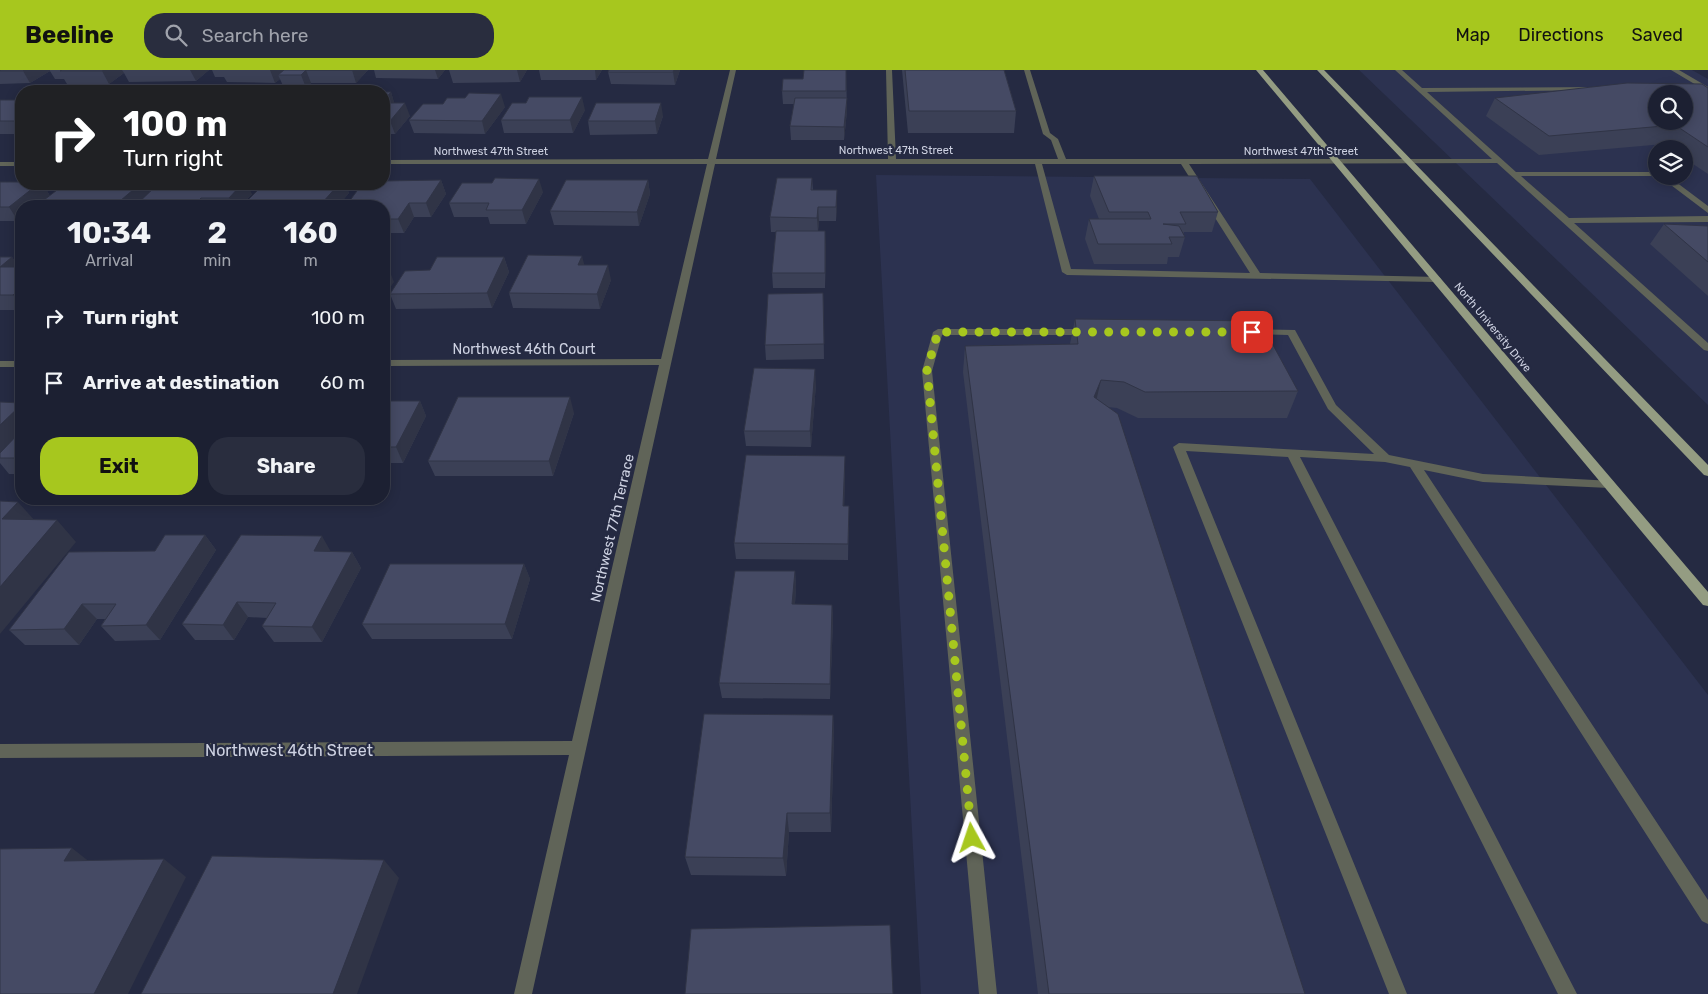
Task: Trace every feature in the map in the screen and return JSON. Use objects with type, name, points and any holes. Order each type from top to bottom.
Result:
[{"type":"main road","name":"North University Drive","points":[[1259,70],[1708,601]]},
{"type":"main road","points":[[1320,70],[1708,472]]},
{"type":"street","name":"Northwest 77th Terrace","points":[[522,994],[711,161],[734,70]]},
{"type":"street","points":[[890,70],[892,161]]},
{"type":"street","points":[[1027,70],[1047,134],[1054,139],[1063,162]]},
{"type":"street","points":[[1398,70],[1708,348]]},
{"type":"street","points":[[1674,70],[1705,88]]},
{"type":"street","points":[[1420,90],[1614,88]]},
{"type":"street","name":"Northwest 47th Street","points":[[390,162],[1500,162]]},
{"type":"street","points":[[1038,162],[1067,272],[1436,279]]},
{"type":"street","points":[[1184,162],[1257,276]]},
{"type":"street","points":[[0,164],[15,164]]},
{"type":"street","points":[[1514,174],[1648,174]]},
{"type":"street","points":[[1675,185],[1708,210]]},
{"type":"street","points":[[1567,221],[1708,219]]},
{"type":"street","points":[[988,994],[927,370],[938,332],[1105,332]]},
{"type":"street","points":[[1232,332],[1291,332],[1332,407],[1385,458]]},
{"type":"street","name":"Northwest 46th Court","points":[[390,363],[665,362]]},
{"type":"street","points":[[0,364],[15,364]]},
{"type":"street","points":[[1398,994],[1179,447],[1385,458],[1483,478],[1609,484]]},
{"type":"street","points":[[1292,453],[1568,994]]},
{"type":"street","points":[[1414,464],[1708,915]]},
{"type":"street","name":"Northwest 46th Street","points":[[0,751],[578,748]]},
{"type":"shaded area","points":[[1359,70],[1692,70],[1708,79],[1708,405]]},
{"type":"shaded area","points":[[876,175],[1310,179],[1708,695],[1708,994],[921,994]]},
{"type":"building","points":[[0,70],[24,70],[0,71]]},
{"type":"building","points":[[62,70],[104,70],[60,71]]},
{"type":"building","points":[[284,70],[306,70],[301,75],[278,75]]},
{"type":"building","points":[[609,70],[674,70],[673,72],[608,72]]},
{"type":"building","points":[[804,70],[846,70],[846,91],[782,91],[783,79],[803,79]]},
{"type":"building","points":[[905,70],[1004,70],[1016,111],[909,111]]},
{"type":"building","points":[[1627,83],[1702,84],[1708,88],[1708,147],[1682,130],[1693,130],[1693,85],[1648,85],[1648,127],[1549,136],[1495,98]]},
{"type":"building","points":[[469,93],[501,94],[482,121],[409,120],[423,104],[443,104],[447,98],[465,98]]},
{"type":"building","points":[[529,97],[582,97],[570,120],[501,120],[512,103],[526,103]]},
{"type":"building","points":[[795,98],[847,98],[844,127],[790,126]]},
{"type":"building","points":[[0,100],[15,100],[15,121],[0,121]]},
{"type":"building","points":[[390,103],[405,103],[390,121]]},
{"type":"building","points":[[596,103],[661,103],[655,121],[588,121]]},
{"type":"building","points":[[1094,176],[1197,176],[1218,212],[1180,212],[1186,224],[1163,224],[1179,226],[1185,237],[1169,237],[1172,244],[1098,244],[1089,219],[1151,219],[1148,212],[1109,212]]},
{"type":"building","points":[[495,178],[539,179],[522,210],[486,210],[489,203],[449,203],[462,183],[492,183]]},
{"type":"building","points":[[777,178],[812,178],[811,190],[837,190],[836,207],[818,207],[817,218],[770,217]]},
{"type":"building","points":[[441,180],[426,203],[409,203],[398,219],[390,219],[390,200],[350,200],[358,190],[390,190],[390,181]]},
{"type":"building","points":[[566,180],[648,180],[637,212],[550,211]]},
{"type":"building","points":[[0,182],[15,182],[15,190],[30,190],[18,200],[15,200],[9,207],[0,207]]},
{"type":"building","points":[[57,190],[133,190],[121,200],[44,200]]},
{"type":"building","points":[[152,190],[236,190],[229,198],[141,200]]},
{"type":"building","points":[[258,190],[334,190],[325,200],[248,200]]},
{"type":"building","points":[[1664,224],[1708,226],[1708,262]]},
{"type":"building","points":[[776,231],[825,231],[825,273],[772,273]]},
{"type":"building","points":[[528,255],[582,256],[578,265],[608,265],[597,294],[509,293]]},
{"type":"building","points":[[0,257],[12,257],[0,267]]},
{"type":"building","points":[[437,257],[504,257],[487,293],[390,294],[405,271],[430,270]]},
{"type":"building","points":[[0,267],[15,267],[15,293],[13,295],[0,295]]},
{"type":"building","points":[[823,293],[824,344],[765,345],[768,294]]},
{"type":"building","points":[[1075,319],[1260,321],[1298,391],[1145,392],[1124,382],[1101,380],[1094,397],[1118,414],[1305,994],[1049,994],[965,346],[1078,344]]},
{"type":"building","points":[[754,368],[815,369],[810,431],[744,431]]},
{"type":"building","points":[[458,397],[570,397],[549,461],[428,461]]},
{"type":"building","points":[[390,401],[420,401],[396,447],[390,447]]},
{"type":"building","points":[[0,402],[15,403],[15,411],[0,425]]},
{"type":"building","points":[[15,437],[15,458],[0,458],[0,453]]},
{"type":"building","points":[[746,455],[845,456],[843,506],[849,506],[848,544],[734,543]]},
{"type":"building","points":[[0,501],[15,502],[15,505],[2,519],[57,520],[0,587]]},
{"type":"building","points":[[165,535],[205,535],[146,625],[101,626],[116,604],[82,604],[64,629],[9,630],[69,552],[155,551]]},
{"type":"building","points":[[241,535],[322,536],[314,551],[352,552],[312,627],[262,626],[276,603],[237,602],[223,625],[182,624]]},
{"type":"building","points":[[390,564],[524,564],[505,624],[362,624]]},
{"type":"building","points":[[735,571],[795,571],[792,604],[832,605],[830,684],[719,683]]},
{"type":"building","points":[[704,714],[833,715],[830,813],[787,813],[783,858],[685,857]]},
{"type":"building","points":[[72,848],[64,861],[164,859],[94,994],[0,994],[0,849]]},
{"type":"building","points":[[212,856],[384,860],[333,994],[141,994]]},
{"type":"building","points":[[890,925],[893,994],[685,994],[691,929]]},
{"type":"route","points":[[972,838],[927,370],[938,332],[1252,332]]}]
